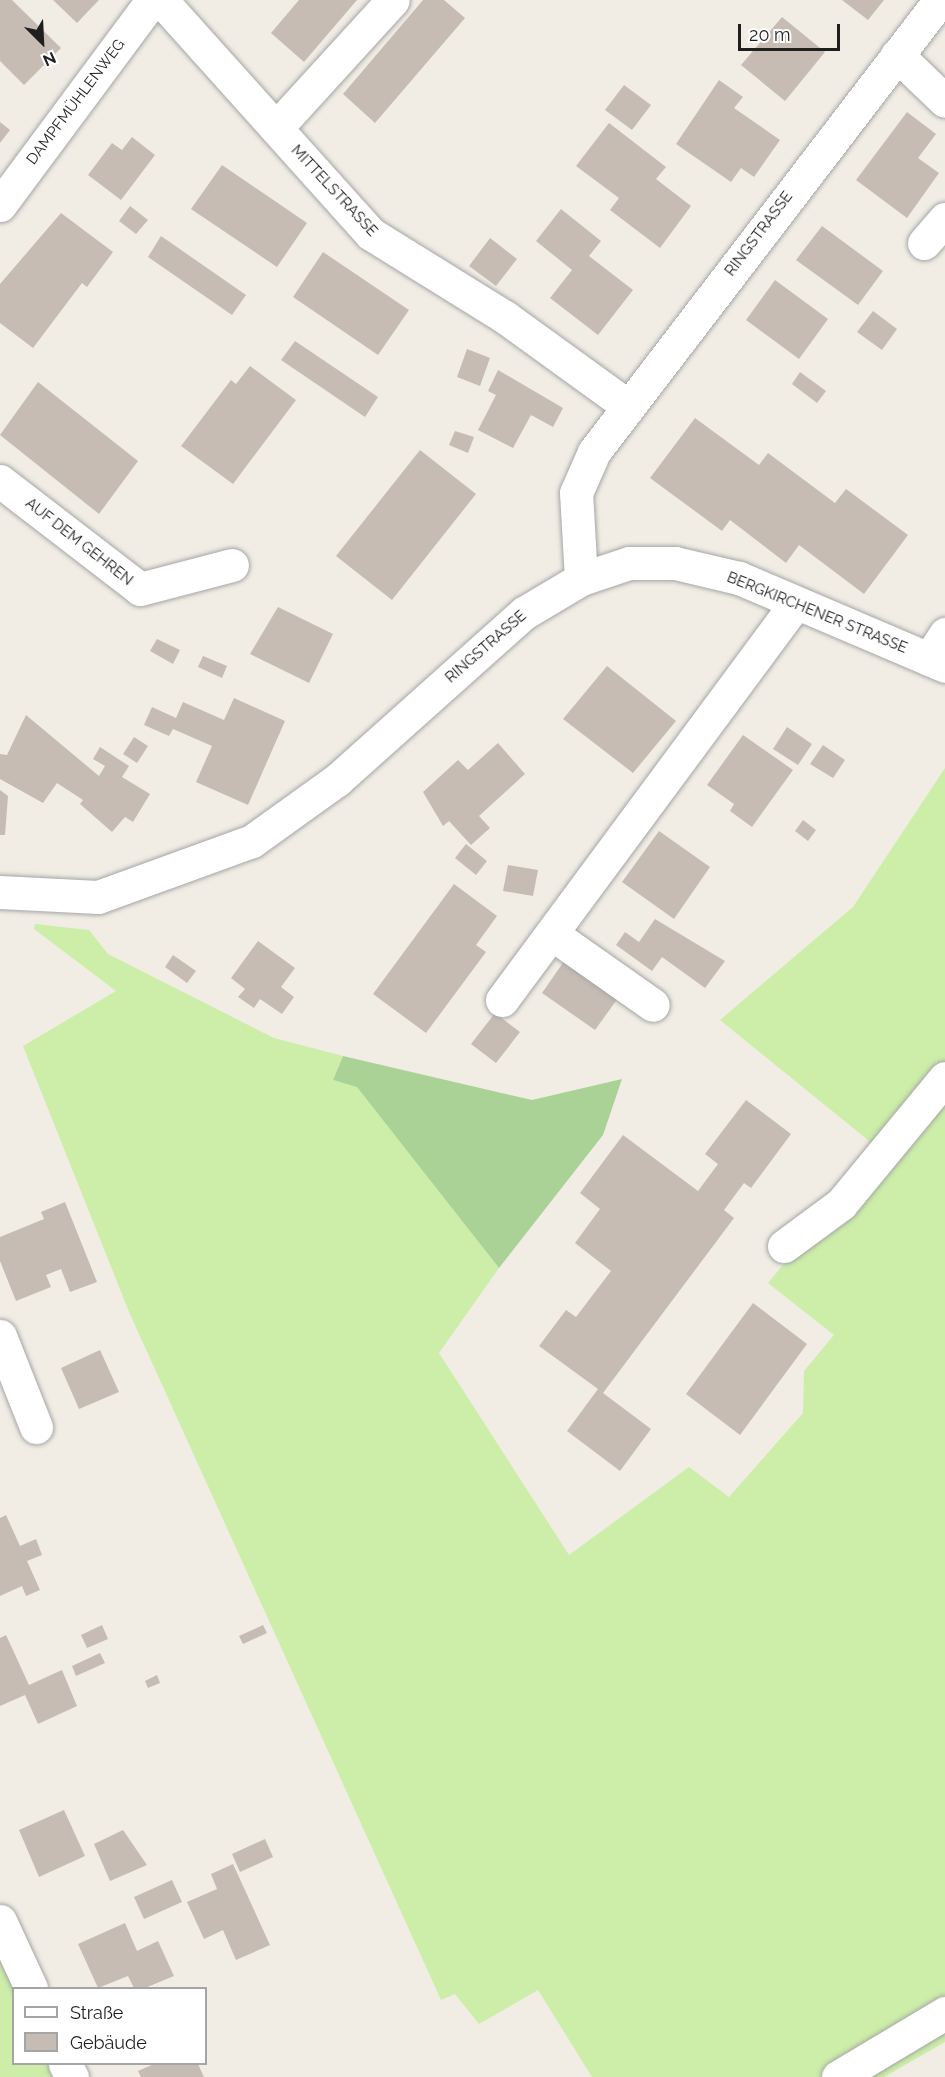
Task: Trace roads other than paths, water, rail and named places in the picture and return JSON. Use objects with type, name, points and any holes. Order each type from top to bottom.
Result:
[{"type":"street","name":"DAMPFMÜHLENWEG","points":[[0,205],[152,0]]},
{"type":"street","name":"MITTELSTRASSE","points":[[161,0],[371,234],[505,317],[628,406]]},
{"type":"street","points":[[276,128],[393,0]]},
{"type":"street","name":"RINGSTRASSE","points":[[0,892],[98,897],[252,841],[337,780],[524,613],[581,579],[576,493],[594,452],[940,0]]},
{"type":"street","points":[[897,55],[945,101]]},
{"type":"street","name":"AUF DEM GEHREN","points":[[0,481],[140,589],[232,565]]},
{"type":"street","name":"BERGKIRCHENER STRASSE","points":[[581,579],[630,563],[675,563],[738,578],[795,604],[940,653]]},
{"type":"street","points":[[502,1000],[795,604]]},
{"type":"street","points":[[552,934],[652,1005]]},
{"type":"street","points":[[784,1246],[841,1204],[945,1078]]},
{"type":"street","points":[[0,1336],[36,1427]]},
{"type":"street","points":[[0,1921],[30,1987]]},
{"type":"street","points":[[837,2077],[945,2013]]}]
